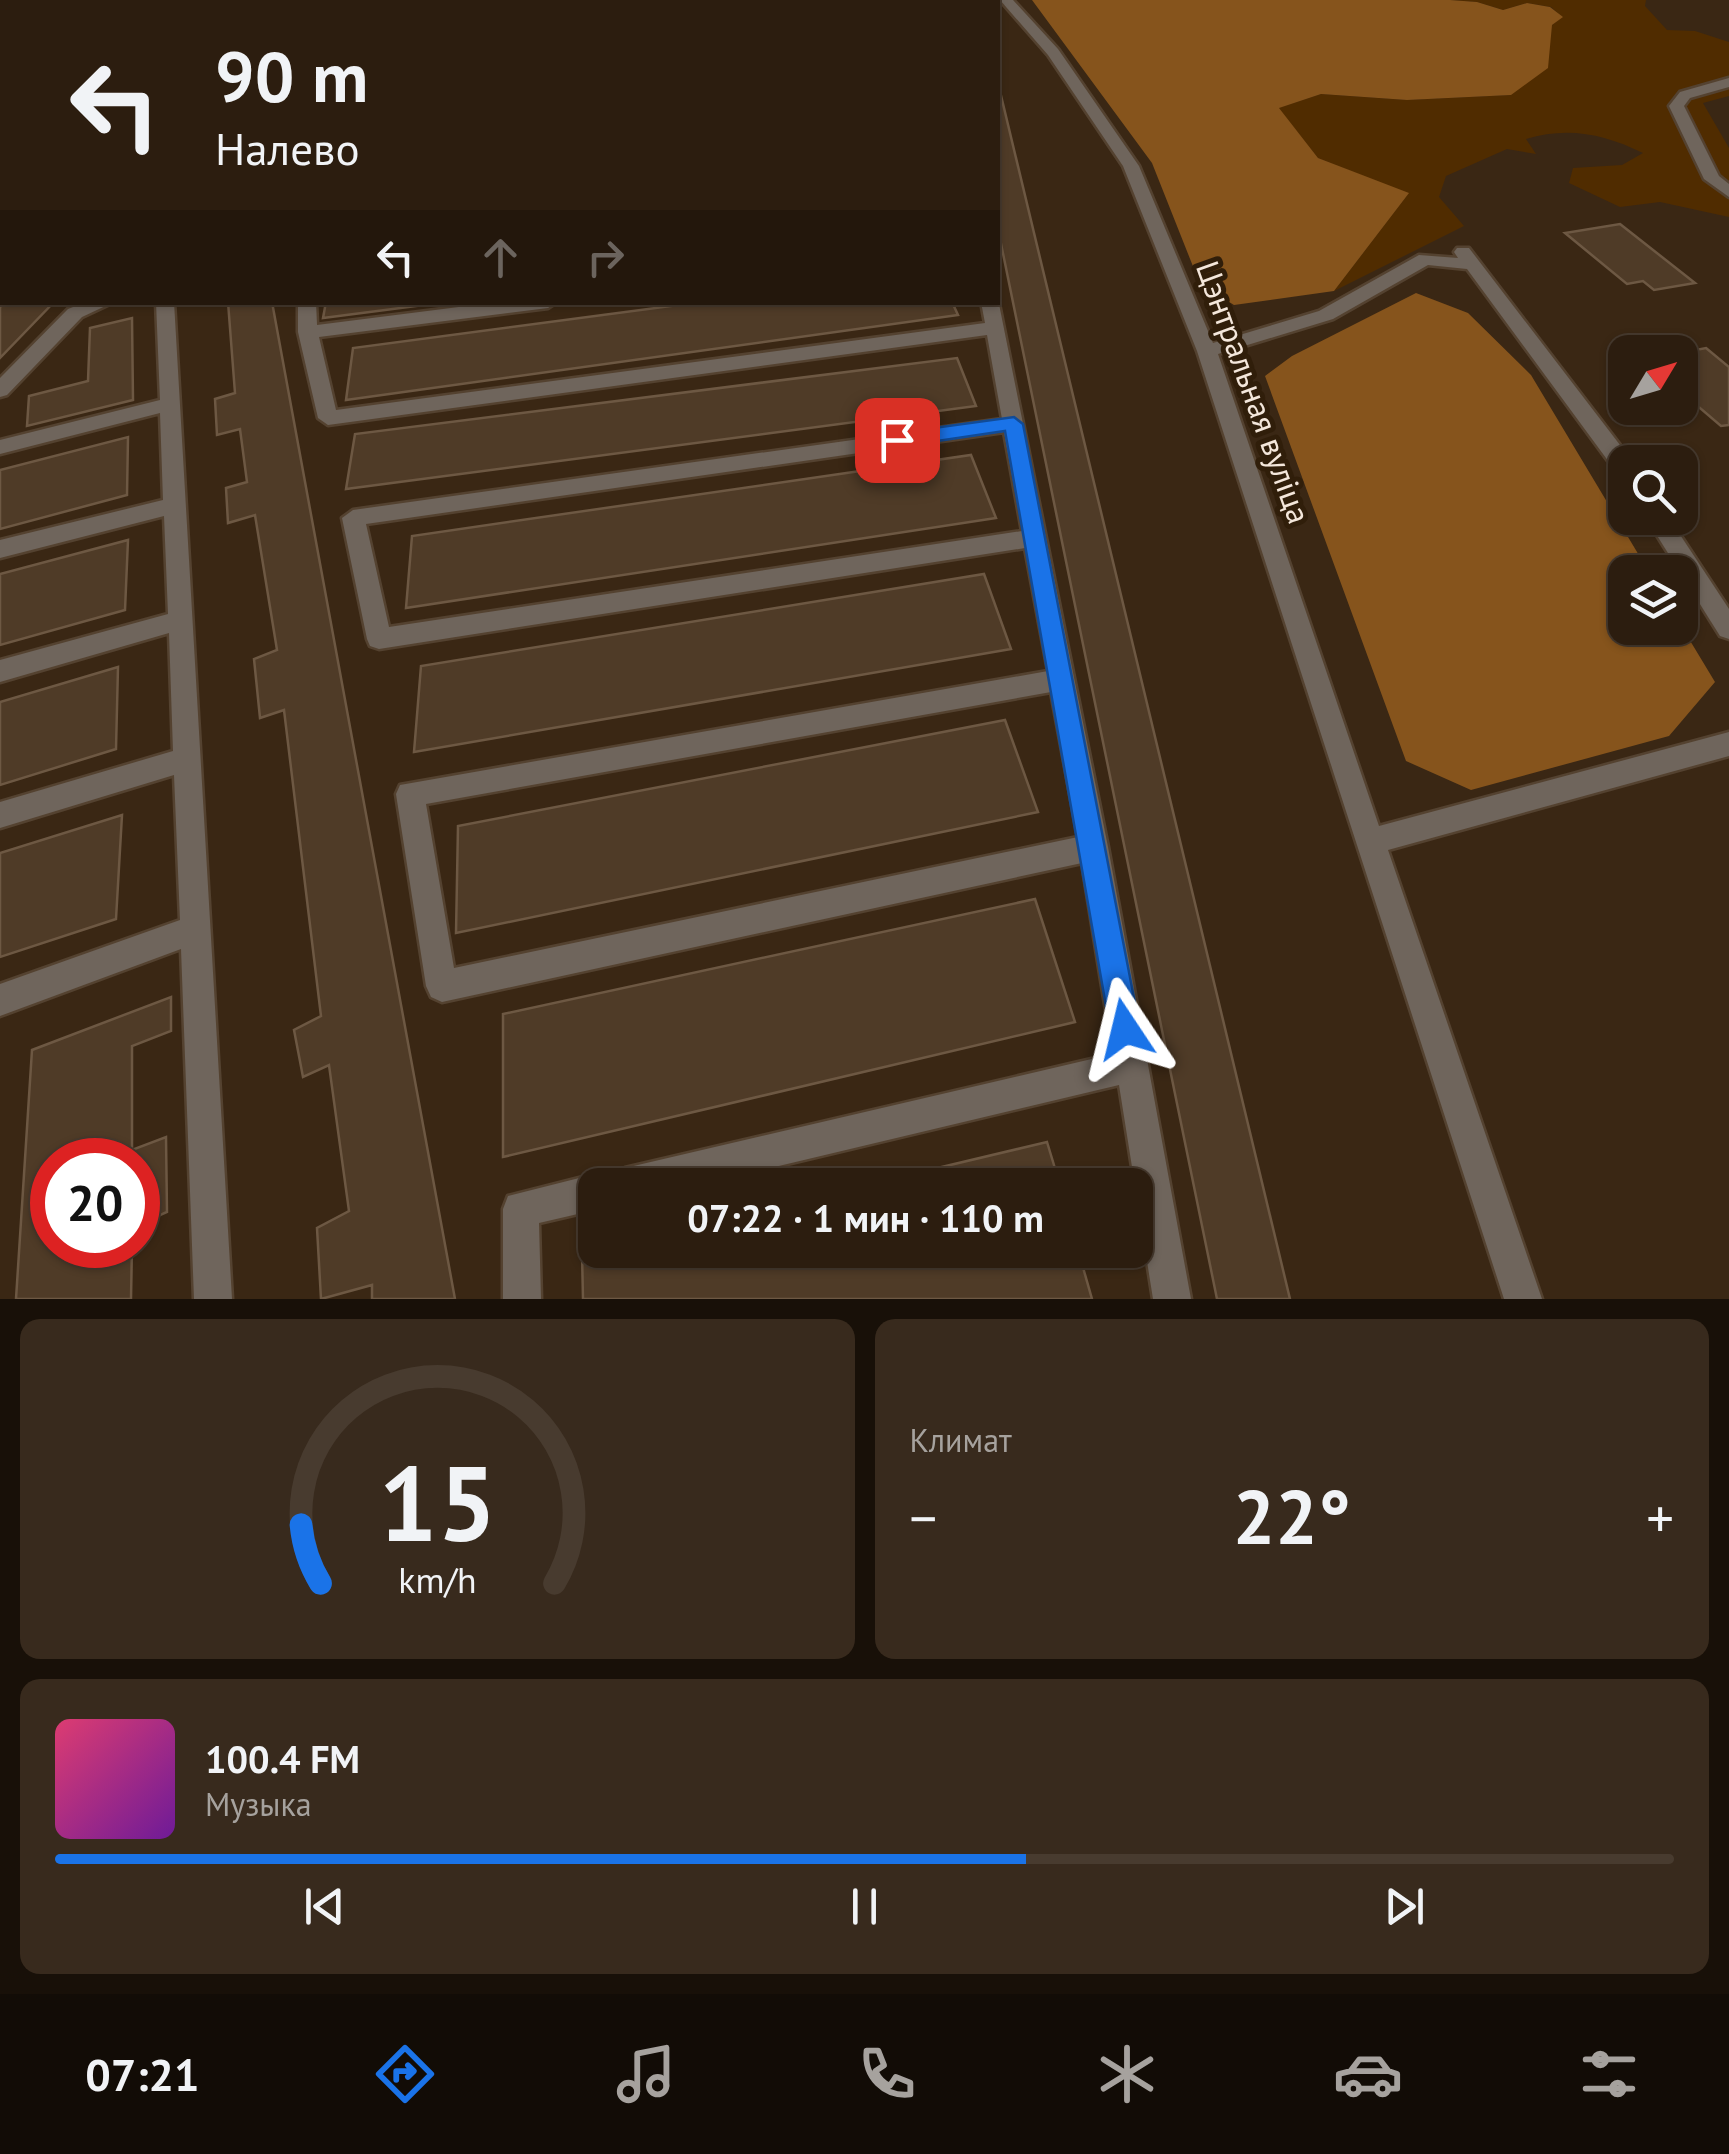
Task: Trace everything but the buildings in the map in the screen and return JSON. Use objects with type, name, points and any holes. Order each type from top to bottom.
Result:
[{"type":"street","name":"Цэнтральная вуліца","points":[[1006,0],[1053,52],[1130,166],[1207,351],[1522,1299]]},
{"type":"street","points":[[1729,82],[1685,95],[1676,106],[1712,179],[1729,192]]},
{"type":"street","points":[[1207,351],[1326,315],[1425,258],[1468,257],[1608,445]]},
{"type":"street","points":[[0,390],[75,314],[98,305]]},
{"type":"street","points":[[165,305],[213,1299]]},
{"type":"street","points":[[307,305],[308,332],[328,418],[993,315],[1094,846],[1172,1299]]},
{"type":"street","points":[[308,332],[524,305]]},
{"type":"street","points":[[0,447],[170,404]]},
{"type":"street","points":[[1014,424],[353,518],[379,639],[1036,538]]},
{"type":"street","points":[[0,549],[175,504]]},
{"type":"street","points":[[1668,535],[1729,629]]},
{"type":"street","points":[[0,672],[180,620]]},
{"type":"street","points":[[1062,680],[410,794],[442,986],[1094,846]]},
{"type":"street","points":[[1370,842],[1729,744]]},
{"type":"street","points":[[0,815],[187,758]]},
{"type":"street","points":[[0,1000],[196,929]]},
{"type":"street","points":[[697,1168],[1131,1066]]},
{"type":"street","points":[[522,1299],[521,1210],[578,1196]]},
{"type":"shaded area","points":[[1032,0],[1450,0],[1477,2],[1503,10],[1527,3],[1550,7],[1563,17],[1552,25],[1548,68],[1511,95],[1407,100],[1321,94],[1279,108],[1318,158],[1409,193],[1334,291],[1234,305],[1200,284],[1152,163]]},
{"type":"shaded area","points":[[1450,0],[1646,0],[1645,6],[1667,30],[1695,31],[1729,42],[1729,96],[1703,103],[1729,148],[1729,217],[1660,202],[1620,207],[1569,183],[1573,168],[1622,165],[1643,153],[1586,134],[1541,135],[1526,139],[1536,154],[1507,149],[1446,176],[1439,197],[1464,226],[1334,291],[1408,194],[1318,158],[1278,108],[1321,94],[1407,100],[1511,95],[1552,25],[1562,17],[1551,7],[1527,3],[1503,10],[1477,2]]},
{"type":"shaded area","points":[[1416,293],[1468,313],[1531,375],[1608,504],[1608,535],[1627,535],[1639,555],[1608,555],[1608,645],[1693,645],[1715,682],[1669,736],[1471,790],[1406,761],[1265,376],[1292,356]]},
{"type":"route","points":[[897,440],[1014,424],[1125,1029]]}]
